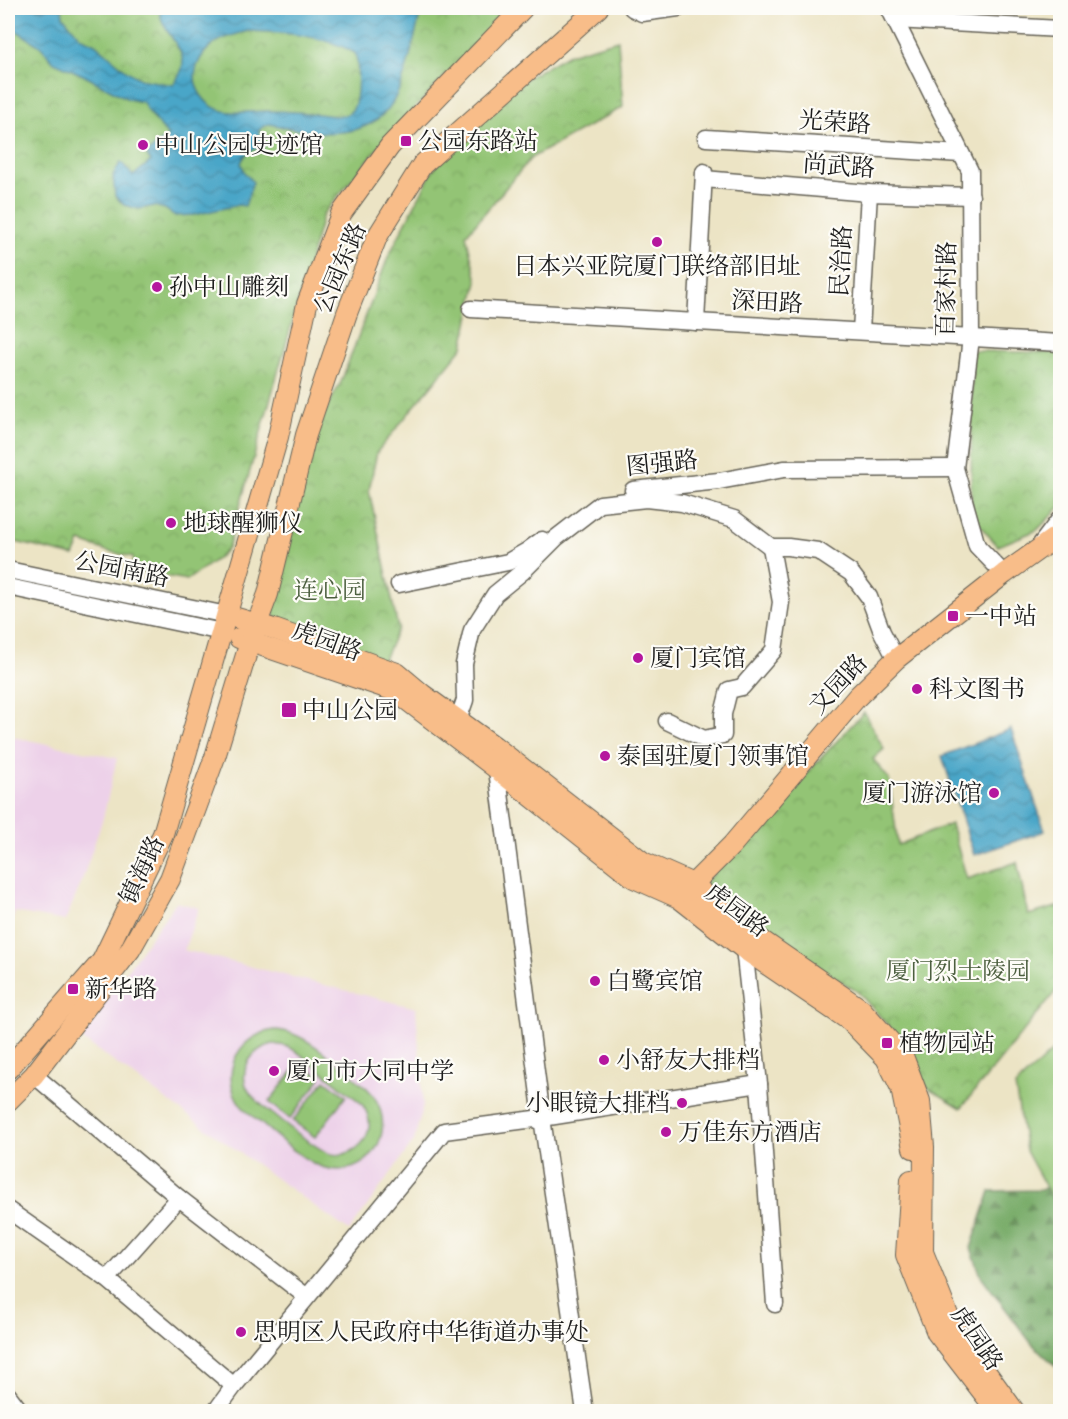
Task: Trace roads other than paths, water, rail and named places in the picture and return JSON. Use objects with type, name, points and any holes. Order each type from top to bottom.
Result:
[{"type":"main road","name":"公园东路","points":[[224,624],[278,437],[307,304],[341,214],[390,146],[523,8]]},
{"type":"main road","name":"公园东路","points":[[253,633],[268,594],[306,435],[347,313],[377,237],[422,165],[598,8]]},
{"type":"main road","name":"文园路","points":[[679,898],[732,845],[857,697],[896,659],[1004,574],[1060,534]]},
{"type":"main road","name":"虎园路","points":[[224,624],[397,673],[643,862],[693,884],[741,926],[861,1009],[903,1056],[920,1101],[924,1146],[923,1252],[952,1325],[1015,1412]]},
{"type":"main road","name":"镇海路","points":[[8,1069],[102,962],[163,834],[224,624]]},
{"type":"main road","name":"虎园路","points":[[253,633],[394,692],[497,769],[634,878],[679,898],[744,949],[850,1021],[886,1059],[901,1088],[912,1138],[913,1162],[906,1255],[937,1333],[996,1409]]},
{"type":"main road","name":"镇海路","points":[[8,1101],[34,1075],[130,950],[170,879],[215,757],[253,633]]},
{"type":"street","points":[[632,8],[642,13],[678,8]]},
{"type":"street","points":[[892,14],[1060,29]]},
{"type":"street","name":"百家村路","points":[[892,14],[970,171],[971,338],[955,468],[977,546],[1004,574]]},
{"type":"street","name":"光荣路","points":[[706,138],[961,154]]},
{"type":"street","name":"尚武路","points":[[696,322],[704,176],[869,193],[971,196]]},
{"type":"street","name":"民治路","points":[[861,331],[869,193]]},
{"type":"street","name":"深田路","points":[[471,309],[1060,343]]},
{"type":"street","name":"图强路","points":[[399,584],[508,562],[527,551],[589,502],[609,493],[719,481],[784,469],[955,468]]},
{"type":"street","points":[[458,720],[465,700],[464,663],[472,630],[495,594],[522,572],[556,538],[600,504],[646,499],[682,503],[734,519],[771,547],[818,551],[851,573],[869,597],[882,632],[896,659]]},
{"type":"street","points":[[1035,553],[1060,519]]},
{"type":"street","points":[[1035,553],[1060,545]]},
{"type":"street","points":[[667,721],[704,739],[723,735],[723,714],[729,690],[742,687],[774,650],[781,602],[771,547]]},
{"type":"street","name":"公园南路","points":[[8,570],[224,624]]},
{"type":"street","name":"公园南路","points":[[8,586],[224,624]]},
{"type":"street","points":[[494,746],[542,1118],[585,1412]]},
{"type":"street","points":[[741,926],[759,1084],[775,1304]]},
{"type":"street","points":[[34,1075],[178,1198],[307,1297]]},
{"type":"street","points":[[215,1412],[444,1131],[759,1084]]},
{"type":"street","points":[[106,1279],[178,1198]]},
{"type":"street","points":[[8,1209],[106,1279],[234,1386]]},
{"type":"street","points":[[8,1395],[21,1412]]},
{"type":"water","points":[[8,8],[62,8],[63,16],[80,37],[95,44],[127,71],[140,79],[173,85],[181,72],[183,60],[164,25],[160,8],[422,8],[400,88],[388,109],[377,120],[364,127],[333,133],[265,125],[259,130],[260,140],[264,147],[250,151],[241,163],[245,173],[253,182],[245,206],[238,205],[194,215],[175,216],[165,209],[154,206],[139,209],[124,205],[115,196],[113,175],[121,162],[133,176],[151,161],[146,154],[168,136],[143,102],[128,99],[54,62],[40,46],[14,29],[8,17]],"holes":[[[248,31],[316,38],[355,53],[358,82],[354,105],[350,112],[335,116],[283,111],[229,112],[210,105],[200,94],[195,80],[195,73],[201,58],[217,42]]]},
{"type":"water","name":"厦门游泳馆","points":[[1011,729],[1045,831],[974,855],[942,756]]},
{"type":"place","name":"公园东路站","points":[[406,141]]},
{"type":"place","name":"中山公园史迹馆","points":[[143,145]]},
{"type":"place","name":"日本兴亚院厦门联络部旧址","points":[[657,242]]},
{"type":"place","name":"孙中山雕刻","points":[[157,287]]},
{"type":"place","name":"地球醒狮仪","points":[[171,523]]},
{"type":"place","name":"一中站","points":[[953,616]]},
{"type":"place","name":"厦门宾馆","points":[[638,658]]},
{"type":"place","name":"科文图书","points":[[917,689]]},
{"type":"place","name":"中山公园","points":[[289,710]]},
{"type":"place","name":"泰国驻厦门领事馆","points":[[605,756]]},
{"type":"place","name":"厦门游泳馆","points":[[994,793]]},
{"type":"place","name":"白鹭宾馆","points":[[595,981]]},
{"type":"place","name":"新华路","points":[[73,989]]},
{"type":"place","name":"植物园站","points":[[887,1043]]},
{"type":"place","name":"小舒友大排档","points":[[604,1060]]},
{"type":"place","name":"厦门市大同中学","points":[[274,1071]]},
{"type":"place","name":"小眼镜大排档","points":[[682,1103]]},
{"type":"place","name":"万佳东方酒店","points":[[666,1132]]},
{"type":"place","name":"思明区人民政府中华街道办事处","points":[[241,1332]]},
{"type":"park label","name":"连心园","points":[[330,590]]},
{"type":"park label","name":"厦门烈士陵园","points":[[958,971]]}]
